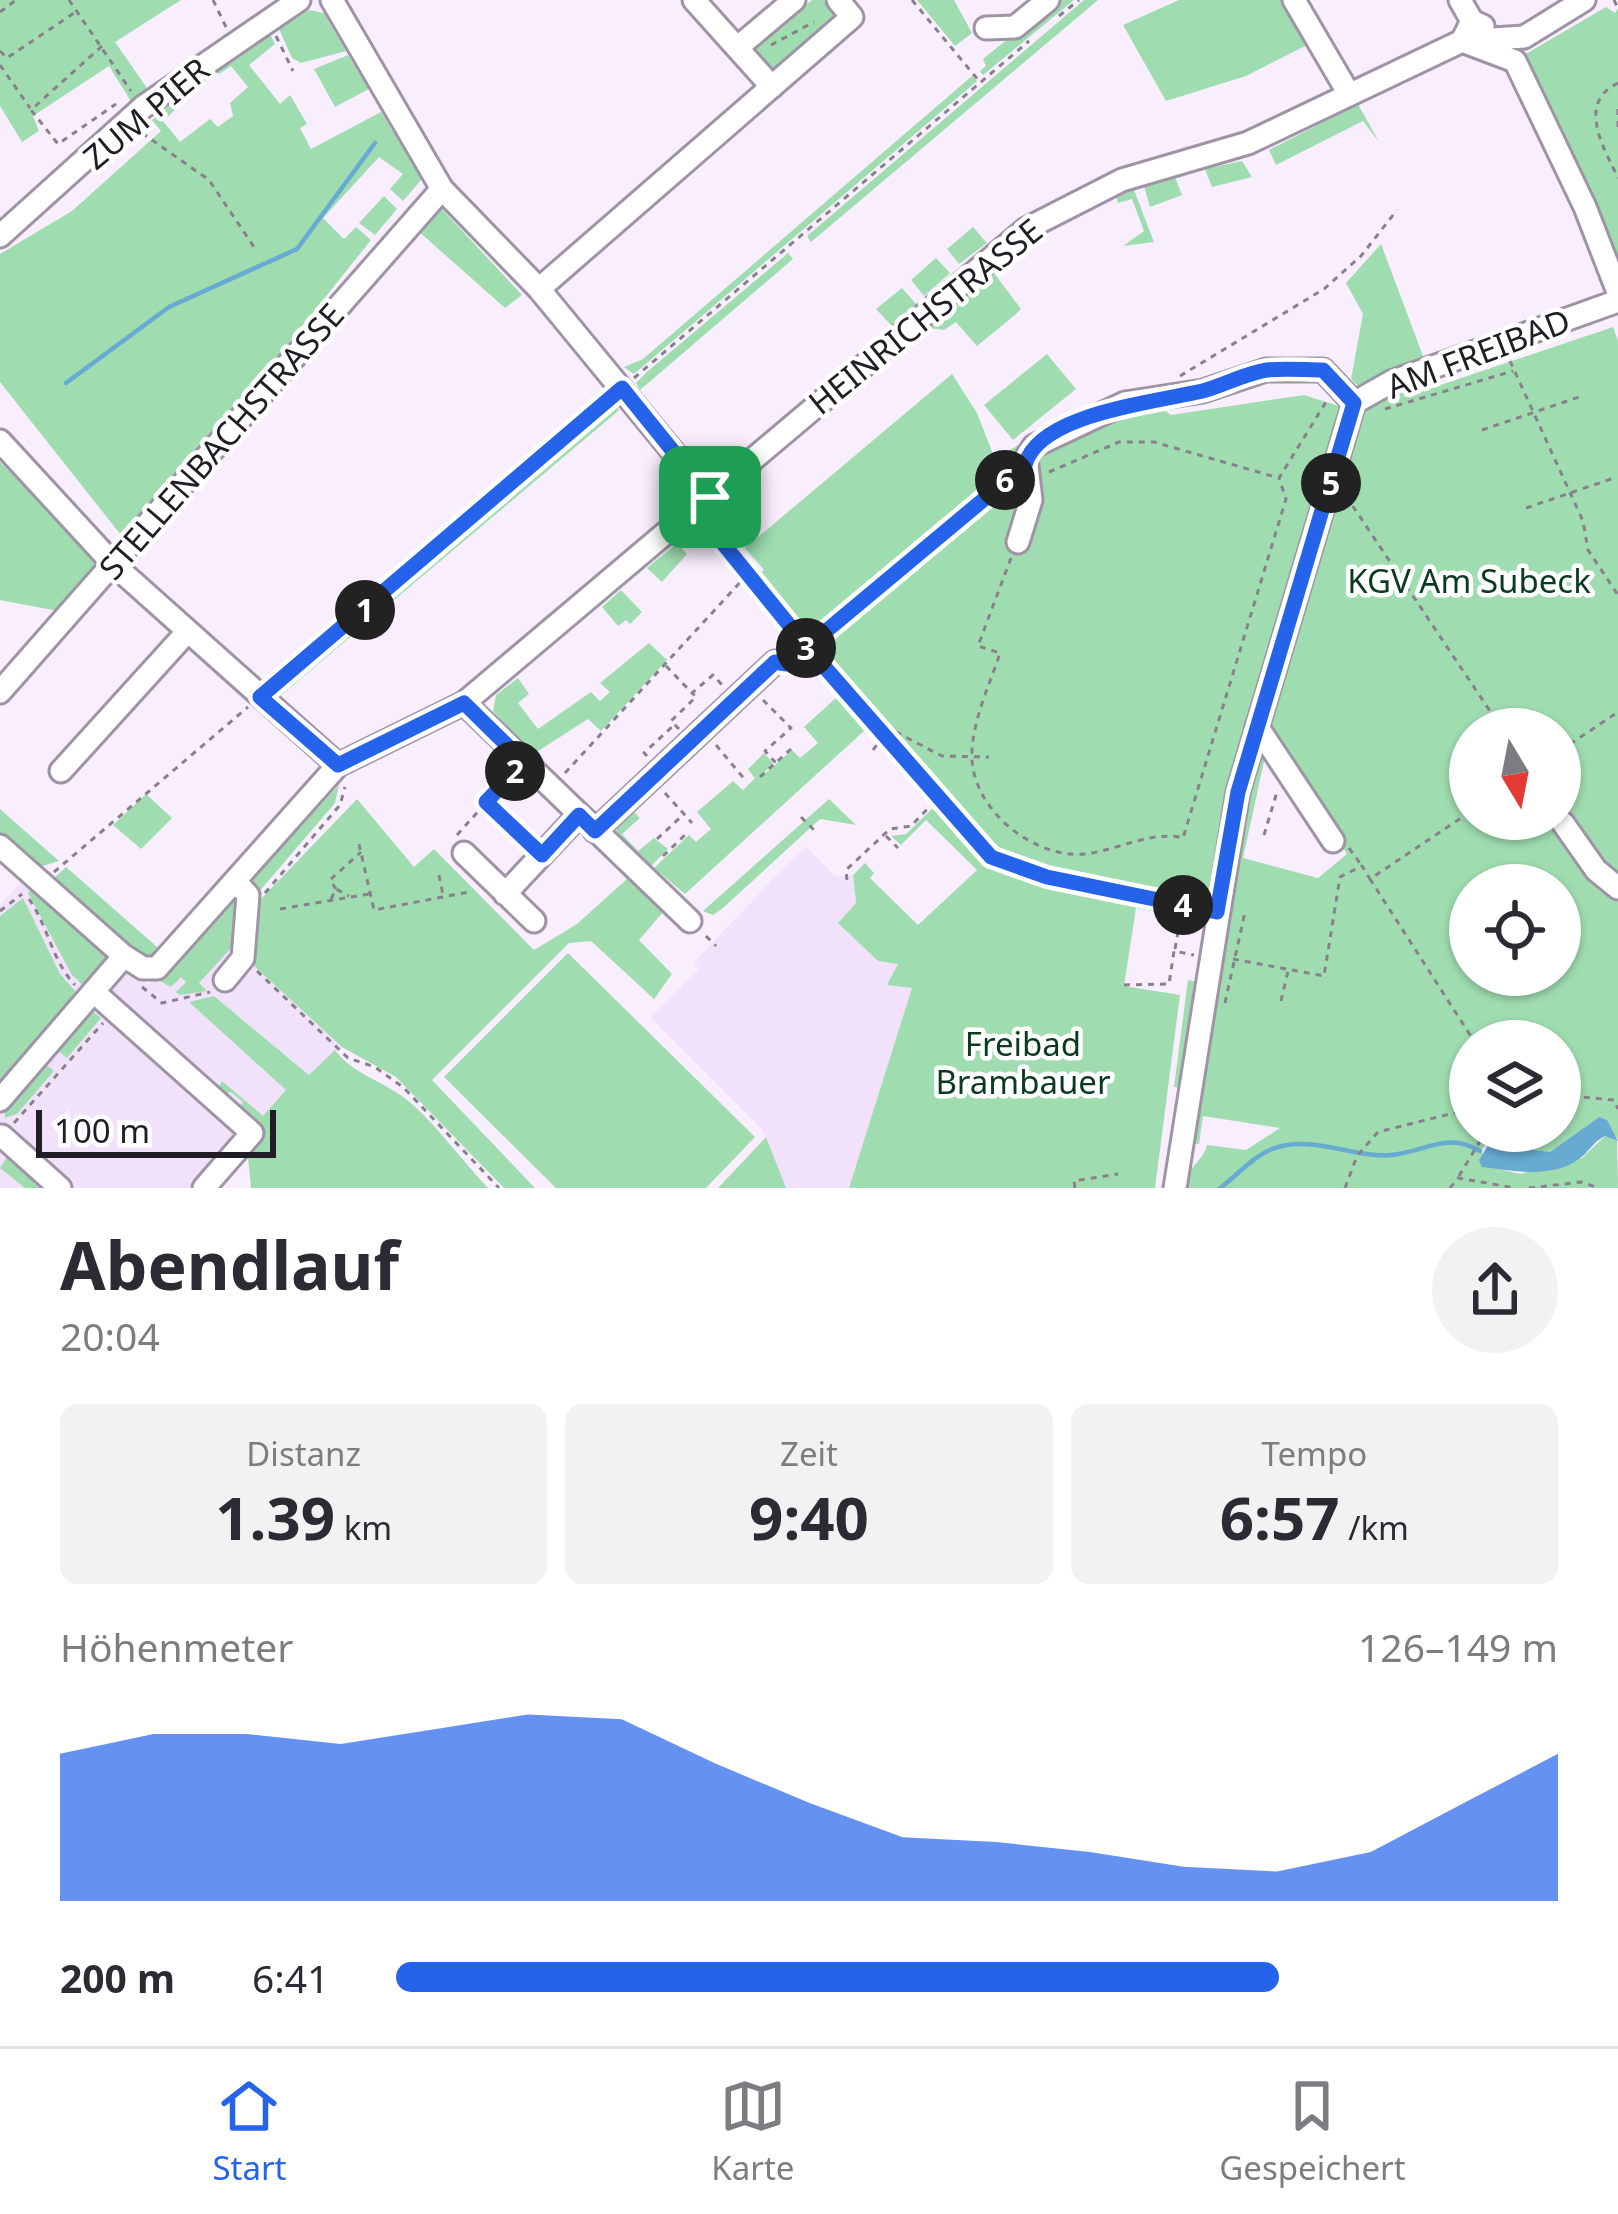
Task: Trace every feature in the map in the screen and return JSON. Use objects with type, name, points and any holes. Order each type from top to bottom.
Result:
[{"type":"street","name":"ZUM PIER","points":[[0,236],[126,122],[234,41],[299,0]]},
{"type":"street","points":[[694,0],[746,41],[772,87]]},
{"type":"street","points":[[746,41],[794,0]]},
{"type":"street","points":[[986,28],[1015,27],[1048,0]]},
{"type":"street","points":[[1294,0],[1349,94]]},
{"type":"street","points":[[1460,0],[1467,31],[1514,61],[1585,207],[1618,297]]},
{"type":"street","name":"HEINRICHSTRASSE","points":[[124,956],[143,968],[157,968],[338,765],[464,703],[894,335],[1026,229],[1122,181],[1249,143],[1467,31],[1524,37],[1584,0]]},
{"type":"street","points":[[343,5],[442,189],[539,289],[622,388],[703,503]]},
{"type":"street","points":[[539,289],[772,87],[845,8]]},
{"type":"street","points":[[1514,61],[1524,37]]},
{"type":"street","name":"STELLENBACHSTRASSE","points":[[0,692],[442,189]]},
{"type":"street","name":"AM FREIBAD","points":[[1175,1188],[1221,958],[1217,912],[1238,792],[1356,401],[1391,382],[1618,297]]},
{"type":"street","points":[[1018,542],[1031,500],[1027,475],[1034,446],[1125,403],[1152,401],[1266,370],[1323,370],[1356,401]]},
{"type":"street","points":[[0,441],[114,566],[338,765]]},
{"type":"street","points":[[61,771],[188,631]]},
{"type":"street","points":[[505,894],[542,855],[651,778],[775,662]]},
{"type":"street","points":[[464,703],[698,928]]},
{"type":"street","points":[[1257,726],[1341,844]]},
{"type":"street","points":[[1575,840],[1596,870],[1618,888]]},
{"type":"street","points":[[0,846],[30,885],[124,956],[0,1100]]},
{"type":"street","points":[[464,853],[534,920]]},
{"type":"street","points":[[219,986],[243,958],[248,895],[236,883]]},
{"type":"street","points":[[92,996],[115,1010],[252,1132],[204,1188]]},
{"type":"street","points":[[1,1136],[61,1188]]},
{"type":"path","points":[[0,12],[16,0]]},
{"type":"path","points":[[0,65],[58,144],[133,93],[69,0]]},
{"type":"path","points":[[213,0],[234,41]]},
{"type":"path","points":[[912,0],[980,83]]},
{"type":"path","points":[[1046,27],[1079,0]]},
{"type":"path","points":[[1614,0],[1618,9]]},
{"type":"path","points":[[746,41],[774,45],[804,23],[845,8]]},
{"type":"path","points":[[0,51],[7,58],[77,11]]},
{"type":"path","points":[[268,19],[293,71]]},
{"type":"path","points":[[0,911],[44,869],[52,874],[66,864],[1029,41]]},
{"type":"path","points":[[32,110],[102,46]]},
{"type":"path","points":[[1618,83],[1606,89],[1595,110],[1598,134],[1618,178]]},
{"type":"path","points":[[1617,126],[1618,109]]},
{"type":"path","points":[[126,122],[209,180],[256,250]]},
{"type":"path","points":[[1152,401],[1196,362],[1324,290],[1360,256],[1397,210]]},
{"type":"path","points":[[1504,342],[1570,493],[1588,550],[1618,595]]},
{"type":"path","points":[[1279,478],[1356,401],[1513,371]]},
{"type":"path","points":[[1482,430],[1582,396]]},
{"type":"path","points":[[775,662],[786,664],[1027,475],[1119,442],[1178,445],[1229,467],[1279,478]]},
{"type":"path","points":[[1018,542],[978,646],[1000,653],[971,758],[997,817],[1032,844],[1076,855],[1126,849],[1163,832],[1184,838],[1286,499],[1279,478]]},
{"type":"path","points":[[1526,508],[1614,478]]},
{"type":"path","points":[[1339,515],[1346,496],[1488,708]]},
{"type":"path","points":[[703,503],[748,574],[807,647],[991,857],[1047,877],[1217,912]]},
{"type":"path","points":[[551,788],[748,574]]},
{"type":"path","points":[[665,664],[696,697],[671,721],[696,736],[746,781]]},
{"type":"path","points":[[692,693],[713,674],[791,728],[765,751],[776,763]]},
{"type":"path","points":[[1581,737],[1618,712]]},
{"type":"path","points":[[873,750],[894,731],[941,756],[989,757]]},
{"type":"path","points":[[760,777],[791,748]]},
{"type":"path","points":[[464,853],[454,838],[524,762]]},
{"type":"path","points":[[248,913],[340,806],[346,782],[338,765]]},
{"type":"path","points":[[1264,836],[1285,768]]},
{"type":"path","points":[[651,778],[692,823]]},
{"type":"path","points":[[847,880],[846,870],[884,834],[911,826],[937,799]]},
{"type":"path","points":[[486,802],[542,855]]},
{"type":"path","points":[[670,849],[658,838],[684,814]]},
{"type":"path","points":[[801,817],[815,830]]},
{"type":"path","points":[[1370,879],[1449,826]]},
{"type":"path","points":[[663,856],[686,834]]},
{"type":"path","points":[[884,834],[898,848]]},
{"type":"path","points":[[359,844],[374,910],[469,892]]},
{"type":"path","points":[[1341,844],[1362,866],[1461,1020]]},
{"type":"path","points":[[351,897],[330,880],[362,851]]},
{"type":"path","points":[[1174,951],[1324,976],[1340,877],[1362,866]]},
{"type":"path","points":[[439,875],[443,897]]},
{"type":"path","points":[[30,885],[62,970],[92,996]]},
{"type":"path","points":[[330,901],[336,889]]},
{"type":"path","points":[[280,909],[370,894]]},
{"type":"path","points":[[1221,1023],[1221,958],[1245,912]]},
{"type":"path","points":[[698,928],[716,946]]},
{"type":"path","points":[[1124,985],[1169,984],[1178,932]]},
{"type":"path","points":[[243,958],[349,1058],[375,1067],[404,1088],[499,1188]]},
{"type":"path","points":[[1281,1001],[1288,969]]},
{"type":"path","points":[[138,984],[162,1003],[219,986]]},
{"type":"path","points":[[1,1136],[115,1010]]},
{"type":"path","points":[[1581,1097],[1614,1100],[1618,1109]]},
{"type":"path","points":[[1345,1188],[1368,1141],[1397,1124],[1449,1113]]},
{"type":"path","points":[[1450,1188],[1473,1152]]},
{"type":"path","points":[[1075,1188],[1074,1180],[1118,1174]]},
{"type":"path","points":[[1458,1178],[1515,1188]]},
{"type":"path","points":[[1529,1188],[1582,1182],[1598,1188]]},
{"type":"shaded area","points":[[805,846],[835,876],[853,875],[856,903],[838,923],[878,960],[899,964],[888,985],[912,988],[849,1188],[786,1188],[762,1129],[651,1018],[699,969],[694,962]]},
{"type":"shaded area","points":[[26,877],[149,985],[211,924],[342,1047],[310,1075],[214,996],[287,1090],[200,1188],[0,1188],[0,905]]},
{"type":"green space","points":[[0,0],[181,0],[115,42],[149,91],[132,103],[109,66],[33,116],[39,131],[22,142],[0,106]]},
{"type":"green space","points":[[812,0],[824,0],[838,17],[771,73],[752,50]]},
{"type":"green space","points":[[917,0],[954,0],[972,33],[955,46]]},
{"type":"green space","points":[[1056,0],[1074,0],[983,75],[983,59]]},
{"type":"green space","points":[[1084,0],[1098,0],[811,242],[807,236]]},
{"type":"green space","points":[[1179,0],[1282,0],[1307,45],[1246,76],[1166,101],[1123,25]]},
{"type":"green space","points":[[1606,7],[1615,13],[1618,8],[1618,263],[1524,55]]},
{"type":"green space","points":[[309,10],[324,13],[346,51],[301,63],[292,58],[279,29]]},
{"type":"green space","points":[[270,34],[275,44],[249,65],[280,104],[290,95],[307,124],[300,128],[311,149],[381,112],[422,179],[403,201],[390,189],[403,174],[379,157],[323,218],[344,239],[356,227],[371,240],[128,544],[0,382],[0,254],[72,211],[161,131],[152,120],[172,103],[176,109],[163,121],[180,142],[210,119],[218,127],[233,116],[230,103],[248,87],[231,66],[219,74],[214,70]]},
{"type":"green space","points":[[348,55],[369,89],[335,107],[314,69]]},
{"type":"green space","points":[[972,76],[977,81],[634,374],[624,367],[643,359]]},
{"type":"green space","points":[[1358,104],[1379,142],[1363,121],[1276,165],[1269,150]]},
{"type":"green space","points":[[1242,161],[1252,177],[1212,187],[1205,169]]},
{"type":"green space","points":[[1175,177],[1182,195],[1150,207],[1144,186]]},
{"type":"green space","points":[[1134,190],[1154,242],[1123,246],[1144,231],[1132,199],[1118,203],[1116,197]]},
{"type":"green space","points":[[384,196],[397,209],[375,235],[359,223]]},
{"type":"green space","points":[[441,208],[522,295],[505,308],[417,230]]},
{"type":"green space","points":[[973,227],[987,243],[959,264],[947,249]]},
{"type":"green space","points":[[1381,244],[1426,364],[1362,390],[1351,379],[1363,314],[1346,283]]},
{"type":"green space","points":[[788,253],[793,259],[640,390],[636,383],[648,371]]},
{"type":"green space","points":[[936,258],[950,273],[924,296],[911,280]]},
{"type":"green space","points":[[994,273],[1021,309],[1016,314],[977,346],[956,322],[944,330],[929,328]]},
{"type":"green space","points":[[902,288],[916,304],[891,325],[876,309]]},
{"type":"green space","name":"KGV Am Subeck","points":[[1613,327],[1618,341],[1618,1139],[1599,1117],[1581,1130],[1581,1020],[1449,1020],[1449,1152],[1481,1152],[1503,1170],[1520,1174],[1582,1158],[1605,1136],[1617,1140],[1618,1188],[1182,1188],[1207,1145],[1246,1150],[1280,1128],[1203,1116],[1199,1144],[1189,1143],[1216,961],[1223,961],[1225,954],[1217,951],[1257,741],[1267,748],[1243,858],[1318,878],[1347,854],[1263,723],[1334,491],[1341,494],[1344,487],[1336,484],[1364,407],[1400,386],[1405,397]]},
{"type":"green space","points":[[1047,354],[1076,389],[1013,440],[984,405]]},
{"type":"green space","points":[[952,374],[977,413],[995,459],[1070,421],[1132,403],[1152,401],[1171,415],[1304,395],[1342,407],[1343,420],[1214,905],[1059,877],[1021,864],[990,840],[890,737],[758,575],[764,570],[745,548]]},
{"type":"green space","points":[[602,391],[608,397],[269,684],[267,681]]},
{"type":"green space","points":[[614,403],[619,410],[278,698],[273,691]]},
{"type":"green space","points":[[0,462],[92,552],[97,564],[58,611],[0,600]]},
{"type":"green space","points":[[677,543],[687,554],[662,582],[647,568]]},
{"type":"green space","points":[[621,590],[642,612],[630,624],[626,620],[618,626],[602,607]]},
{"type":"green space","points":[[649,643],[667,660],[601,731],[588,719],[532,755],[493,711],[496,695],[518,678],[529,694],[518,703],[538,729],[591,692],[600,701],[610,692],[600,683]]},
{"type":"green space","points":[[837,697],[864,731],[685,894],[654,868],[689,835],[696,842],[711,829],[697,812],[733,781],[743,790],[755,778],[748,769],[764,753],[773,763],[759,779],[792,750],[800,758],[818,743],[804,727]]},
{"type":"green space","points":[[339,785],[335,803],[258,893],[250,881]]},
{"type":"green space","points":[[146,794],[172,818],[141,849],[113,825]]},
{"type":"green space","points":[[357,799],[414,867],[434,849],[534,950],[577,924],[628,878],[664,911],[639,940],[672,974],[654,999],[591,941],[569,943],[432,1080],[535,1188],[504,1188],[396,1077],[342,1047],[251,963],[259,901]]},
{"type":"green space","points":[[829,799],[856,825],[820,819],[723,908],[713,915],[703,911]]},
{"type":"green space","name":"Freibad Brambauer","points":[[933,808],[990,866],[1199,912],[1197,920],[1136,908],[1124,986],[1180,995],[1155,1188],[849,1188],[912,988],[887,985],[898,964],[878,961],[838,923],[856,903],[853,875],[865,863],[874,873],[870,878],[918,925],[977,870],[926,820],[901,845],[891,836],[906,834]]},
{"type":"green space","points":[[0,809],[59,861],[39,867],[0,833]]},
{"type":"green space","points":[[631,809],[640,818],[622,834],[638,851],[654,838],[668,849],[651,866],[617,836],[616,825]]},
{"type":"green space","points":[[66,867],[164,953],[145,958],[53,879]]},
{"type":"green space","points":[[36,885],[105,952],[106,964],[85,987],[72,975],[28,893]]},
{"type":"green space","points":[[232,894],[244,895],[233,946],[199,983],[207,991],[180,995],[176,992],[186,982],[181,977],[171,987],[156,979],[230,903]]},
{"type":"green space","points":[[23,898],[60,974],[76,992],[0,1084],[0,916]]},
{"type":"green space","points":[[568,953],[755,1137],[706,1188],[556,1188],[444,1077]]},
{"type":"green space","points":[[1188,980],[1202,983],[1181,1088],[1174,1087]]},
{"type":"green space","points":[[214,996],[309,1075],[335,1050],[351,1066],[402,1096],[488,1188],[251,1188],[248,1157],[256,1129],[238,1109],[243,1102],[231,1092],[222,1095],[219,1087],[222,1081],[263,1116],[286,1090],[189,1002]]},
{"type":"green space","points":[[91,1010],[101,1018],[67,1058],[57,1050]]},
{"type":"green space","points":[[44,1063],[54,1071],[17,1114],[5,1118],[4,1108]]},
{"type":"green space","points":[[766,1137],[786,1188],[718,1188]]},
{"type":"green space","points":[[10,1152],[51,1188],[25,1188],[0,1168]]},
{"type":"water","points":[[1599,1117],[1607,1120],[1618,1141],[1605,1136],[1573,1163],[1548,1171],[1482,1167],[1479,1160],[1484,1152],[1581,1152],[1581,1130]]},
{"type":"waterway","points":[[66,383],[169,307],[297,249],[375,143]]},
{"type":"waterway","points":[[1220,1188],[1259,1156],[1287,1145],[1391,1155],[1449,1143]]},
{"type":"route","points":[[710,497],[622,388],[260,697],[338,765],[464,703],[524,762],[486,802],[542,855],[579,815],[595,831],[775,662],[786,664],[807,647],[991,857],[1047,877],[1217,912],[1238,792],[1354,403],[1323,370],[1266,370],[1203,391],[1125,403],[1034,446],[1025,465],[807,647],[695,509],[710,497]]}]
